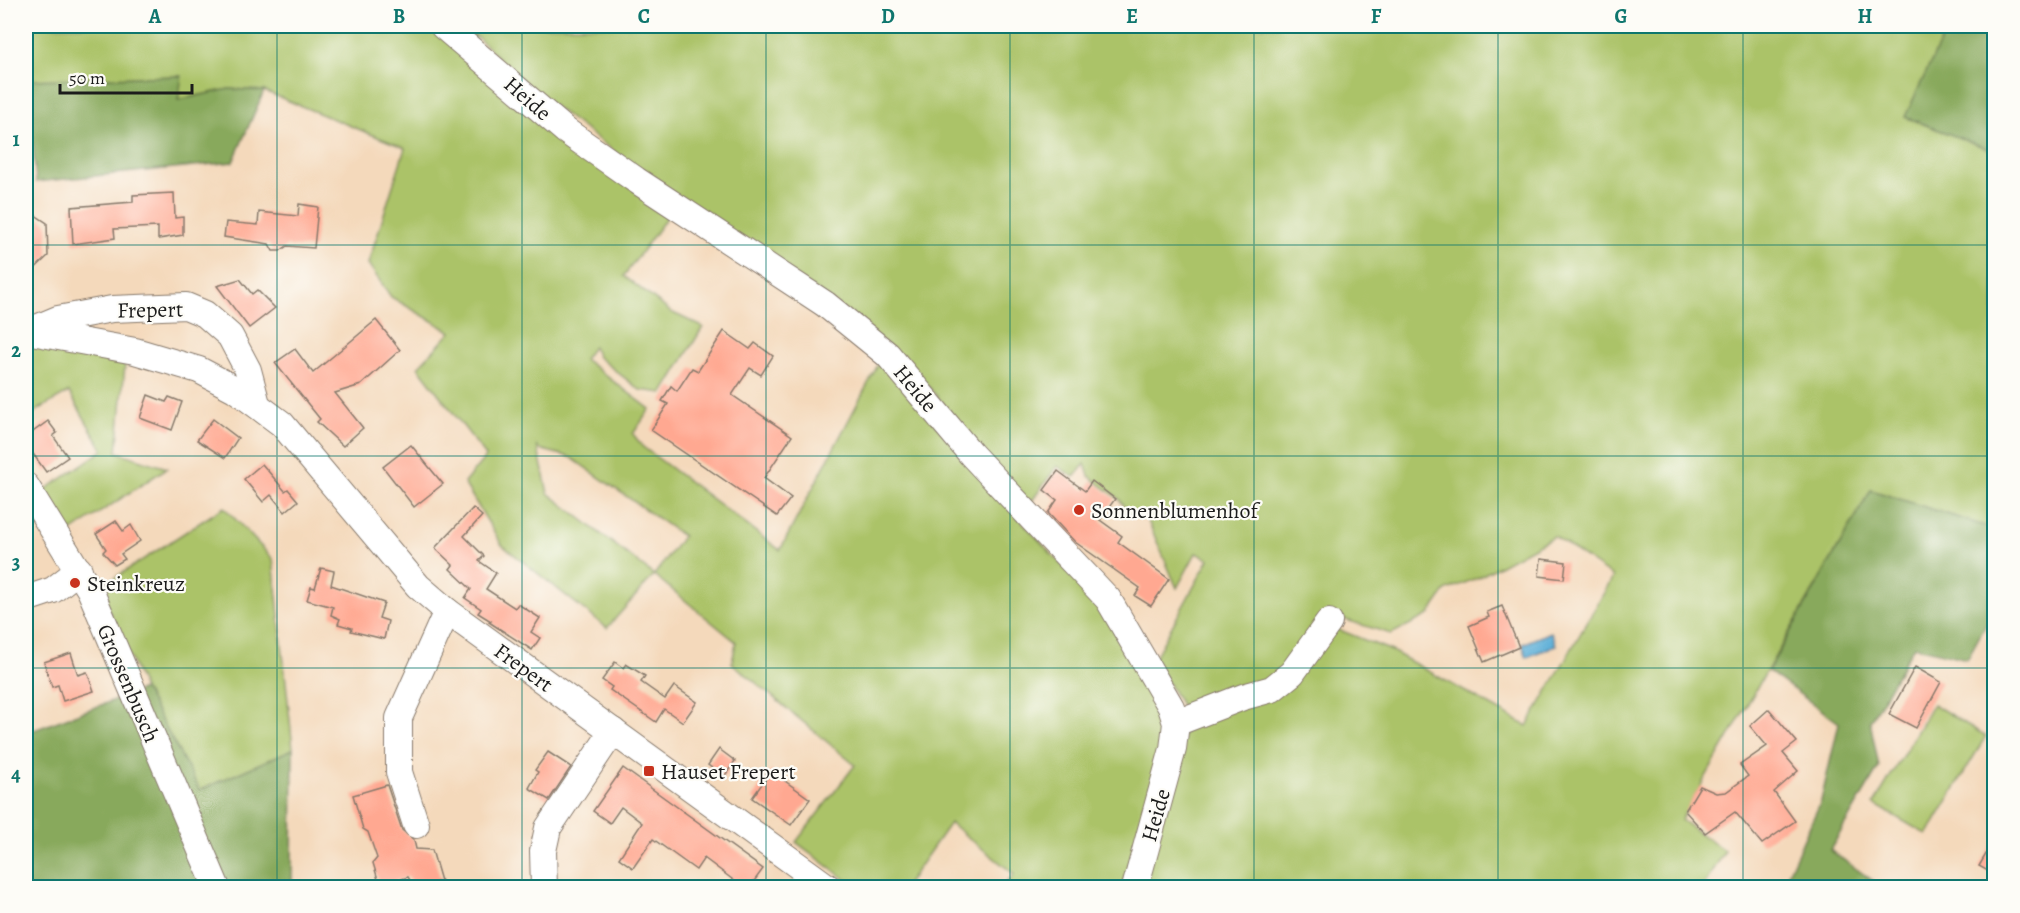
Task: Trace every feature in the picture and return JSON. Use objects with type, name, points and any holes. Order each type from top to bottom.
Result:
[{"type":"street","name":"Heide","points":[[443,26],[566,131],[636,180],[825,304],[888,355],[970,453],[1108,599],[1166,699],[1176,723],[1173,749],[1135,888]]},
{"type":"street","name":"Frepert","points":[[26,331],[58,318],[112,309],[186,306],[205,314],[230,336],[248,370],[257,404]]},
{"type":"street","name":"Frepert","points":[[26,331],[135,351],[199,370],[235,389],[257,404],[282,424],[418,586],[447,610],[829,888]]},
{"type":"street","name":"Grossenbusch","points":[[26,486],[90,590],[217,888]]},
{"type":"street","points":[[26,599],[53,590],[79,570]]},
{"type":"street","points":[[416,825],[399,772],[399,718],[447,610]]},
{"type":"street","points":[[1176,723],[1243,697],[1272,689],[1292,673],[1329,621]]},
{"type":"street","points":[[544,888],[543,852],[548,828],[613,731]]},
{"type":"green space","points":[[26,26],[1948,26],[1905,117],[1994,151],[1994,529],[1871,490],[1681,820],[1725,851],[1703,887],[1141,887],[1185,731],[1184,710],[1154,659],[1209,559],[1196,553],[1177,588],[1145,514],[1130,516],[1119,499],[1089,476],[1085,464],[1074,477],[1057,466],[1027,508],[941,401],[902,357],[831,300],[668,192],[526,85],[474,34],[479,68],[512,97],[617,178],[670,213],[624,276],[671,312],[703,327],[663,393],[640,390],[598,357],[593,347],[584,359],[650,409],[633,434],[643,447],[780,550],[881,359],[966,460],[1099,606],[1145,679],[1167,727],[1164,750],[1122,887],[1004,887],[1014,874],[950,823],[905,887],[856,887],[796,842],[855,765],[732,663],[736,642],[654,575],[607,628],[502,545],[464,483],[486,456],[418,367],[451,332],[391,297],[368,264],[405,148],[264,91],[229,89],[177,100],[181,76],[28,80],[26,84]],"holes":[[[537,445],[539,449],[570,457],[683,536],[654,575],[548,493]],[[1554,536],[1613,577],[1527,726],[1392,651],[1332,627],[1340,618],[1391,634],[1429,615],[1445,591],[1479,577]]]},
{"type":"green space","points":[[1948,26],[1994,26],[1994,151],[1905,117]]},
{"type":"green space","points":[[182,76],[178,100],[229,89],[264,91],[233,162],[36,182],[28,80]]},
{"type":"green space","points":[[26,341],[125,365],[117,452],[167,468],[69,533],[42,492],[103,450],[69,392],[26,417]]},
{"type":"green space","points":[[1871,490],[1994,529],[1994,610],[1967,659],[1914,646],[1870,721],[1879,767],[1830,850],[1876,883],[1873,887],[1782,887],[1821,801],[1839,723],[1768,671]]},
{"type":"green space","points":[[224,507],[273,559],[293,749],[200,790],[144,689],[99,588]]},
{"type":"green space","points":[[144,689],[200,790],[293,749],[292,887],[26,888],[26,733]]},
{"type":"green space","points":[[1933,704],[1986,736],[1927,835],[1874,804]]},
{"type":"water","points":[[1551,632],[1556,645],[1527,657],[1522,644]]},
{"type":"building","points":[[174,193],[175,218],[183,217],[183,235],[158,239],[158,227],[114,229],[115,238],[73,244],[71,207],[133,202],[133,195]]},
{"type":"building","points":[[299,204],[318,207],[314,248],[287,246],[280,251],[273,251],[269,244],[224,237],[226,222],[258,225],[259,212],[298,216]]},
{"type":"building","points":[[26,209],[47,223],[48,256],[26,277]]},
{"type":"building","points":[[240,279],[252,294],[257,290],[275,308],[249,328],[217,286]]},
{"type":"building","points":[[376,320],[400,350],[361,385],[335,393],[363,428],[343,446],[317,422],[320,419],[275,363],[295,349],[313,373]]},
{"type":"building","points":[[724,331],[750,349],[755,343],[773,356],[761,375],[750,368],[732,395],[792,436],[764,478],[791,498],[777,516],[651,430],[668,404],[662,401],[671,386],[677,391],[692,368],[698,371]]},
{"type":"building","points":[[148,395],[166,402],[169,397],[182,402],[172,430],[140,418]]},
{"type":"building","points":[[213,419],[238,438],[225,458],[197,440]]},
{"type":"building","points":[[48,421],[57,433],[53,436],[68,457],[46,472],[26,444],[26,437]]},
{"type":"building","points":[[411,445],[443,484],[414,507],[383,467]]},
{"type":"building","points":[[262,464],[285,491],[288,489],[298,501],[285,512],[271,495],[263,502],[244,479]]},
{"type":"building","points":[[1058,471],[1085,491],[1092,481],[1115,499],[1100,520],[1122,536],[1118,542],[1169,579],[1151,606],[1135,596],[1140,588],[1075,542],[1048,513],[1057,500],[1044,490]]},
{"type":"building","points":[[473,508],[482,516],[464,536],[484,556],[479,561],[496,573],[486,589],[515,608],[518,604],[540,618],[531,632],[540,638],[532,650],[478,613],[481,609],[465,598],[471,589],[450,569],[453,565],[435,548]]},
{"type":"building","points":[[116,521],[123,531],[131,525],[140,541],[121,554],[125,559],[115,565],[103,552],[106,549],[96,534]]},
{"type":"building","points":[[1541,559],[1566,562],[1564,579],[1539,576]]},
{"type":"building","points":[[321,568],[334,571],[331,585],[384,603],[379,618],[388,621],[384,639],[351,631],[352,628],[338,624],[340,619],[331,615],[333,607],[307,600],[311,587],[315,588]]},
{"type":"building","points":[[1502,606],[1519,647],[1484,662],[1469,626],[1489,617],[1487,612]]},
{"type":"building","points":[[71,653],[78,675],[87,672],[94,691],[63,701],[58,685],[52,687],[44,662]]},
{"type":"building","points":[[615,662],[623,668],[626,664],[645,676],[641,682],[665,699],[674,686],[697,702],[683,722],[664,709],[656,722],[610,690],[612,687],[602,680]]},
{"type":"building","points":[[1915,667],[1941,682],[1916,728],[1889,714]]},
{"type":"building","points":[[1769,709],[1797,742],[1783,753],[1798,771],[1774,792],[1795,821],[1762,844],[1735,812],[1705,833],[1685,811],[1700,786],[1716,793],[1726,792],[1748,776],[1740,765],[1767,746],[1750,726]]},
{"type":"building","points":[[719,749],[735,761],[724,777],[708,765]]},
{"type":"building","points":[[548,752],[571,767],[549,800],[529,788],[538,772],[535,770]]},
{"type":"building","points":[[623,768],[763,869],[749,888],[744,888],[704,858],[696,870],[653,839],[633,868],[619,858],[642,823],[621,807],[610,823],[593,811]]},
{"type":"building","points":[[771,771],[810,799],[791,825],[752,798]]},
{"type":"building","points":[[387,785],[402,830],[414,840],[416,849],[432,850],[441,881],[415,888],[408,877],[380,886],[373,863],[377,858],[368,832],[363,829],[353,795]]},
{"type":"building","points":[[1995,839],[1995,875],[1979,866]]},
{"type":"place","name":"Sonnenblumenhof","points":[[1079,510]]},
{"type":"place","name":"Steinkreuz","points":[[75,583]]},
{"type":"place","name":"Hauset Frepert","points":[[649,771]]}]
